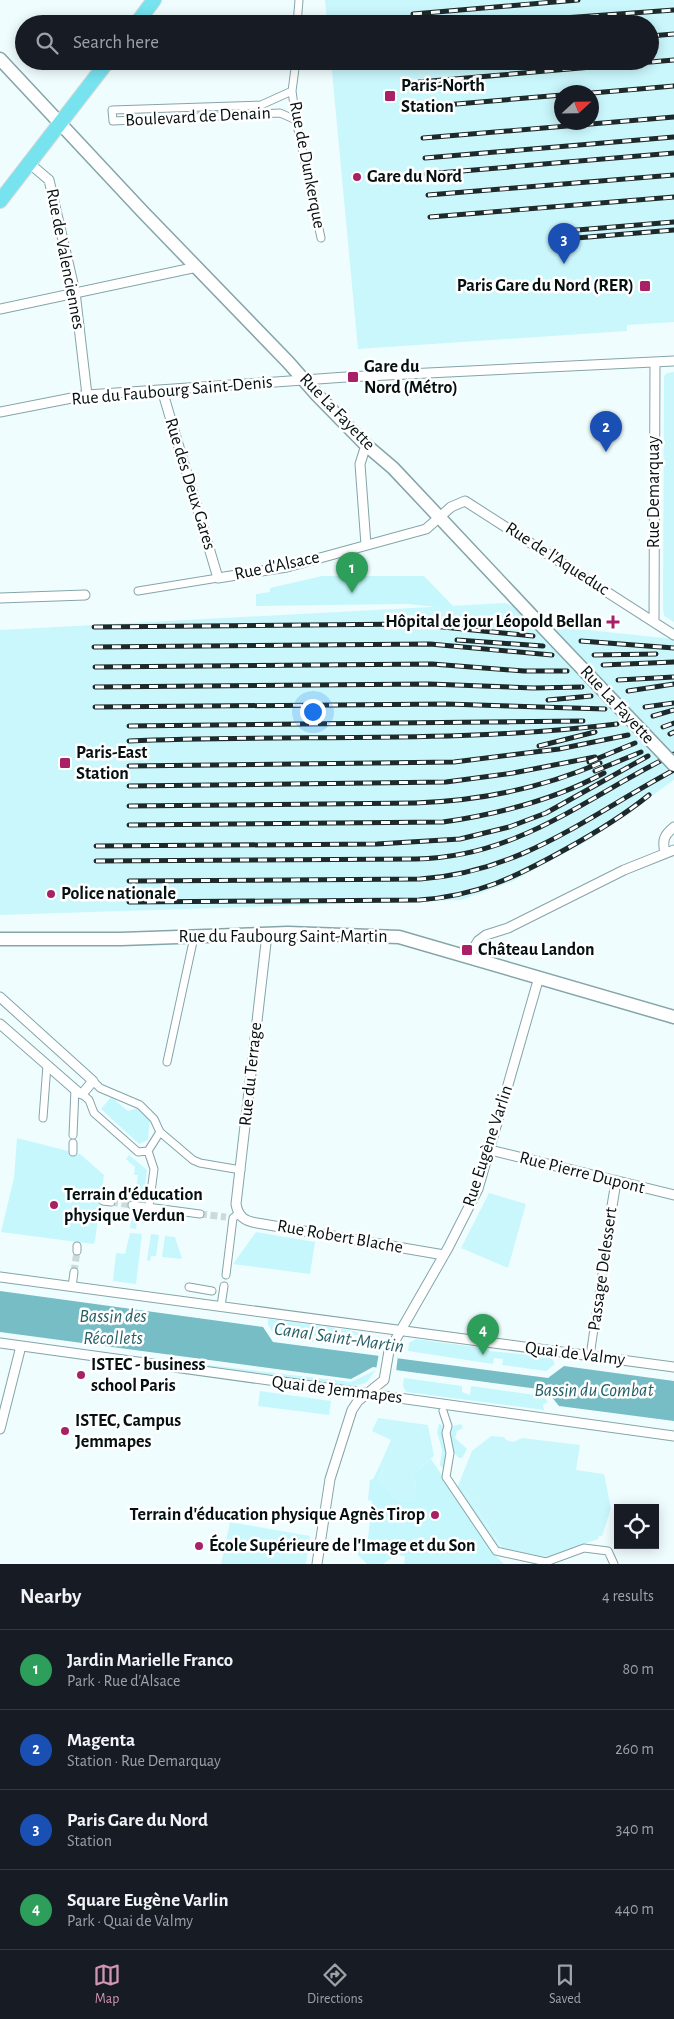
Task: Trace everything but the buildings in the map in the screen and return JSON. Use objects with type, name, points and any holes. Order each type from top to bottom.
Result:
[{"type":"main road","points":[[142,15],[151,1]]},
{"type":"main road","name":"Rue La Fayette","points":[[0,59],[366,445],[393,468],[674,765]]},
{"type":"main road","points":[[0,201],[101,70]]},
{"type":"main road","name":"Rue du Faubourg Saint-Martin","points":[[0,939],[194,937],[267,934],[399,937],[674,1017]]},
{"type":"street","points":[[298,15],[299,0]]},
{"type":"street","name":"Rue de Dunkerque","points":[[295,70],[292,91],[296,120],[321,238]]},
{"type":"street","name":"Boulevard de Denain","points":[[292,91],[261,105],[112,110],[113,121],[280,112],[296,120]]},
{"type":"street","name":"Rue de Valenciennes","points":[[29,163],[49,180],[75,292],[87,395]]},
{"type":"street","points":[[0,309],[197,267]]},
{"type":"street","name":"Rue du Faubourg Saint-Denis","points":[[0,412],[87,395],[304,380],[674,361]]},
{"type":"street","name":"Rue Demarquay","points":[[654,621],[655,362]]},
{"type":"street","name":"Rue des Deux Gares","points":[[162,390],[218,578]]},
{"type":"street","points":[[366,445],[360,464],[366,545]]},
{"type":"street","name":"Rue de l'Aqueduc","points":[[439,517],[458,502],[468,502],[674,635]]},
{"type":"street","name":"Rue d'Alsace","points":[[138,591],[287,567],[426,529],[439,517]]},
{"type":"street","points":[[0,598],[85,595]]},
{"type":"street","points":[[469,956],[478,941],[486,935],[508,928],[624,870],[670,851],[663,841],[665,834],[674,827]]},
{"type":"street","name":"Rue du Terrage","points":[[232,1216],[236,1204],[241,1170],[267,934]]},
{"type":"street","points":[[167,1062],[194,937]]},
{"type":"street","name":"Rue Eugène Varlin","points":[[368,1394],[384,1380],[389,1351],[444,1255],[478,1190],[539,977]]},
{"type":"street","points":[[0,997],[100,1088],[140,1105],[154,1119],[160,1132],[200,1163],[241,1170]]},
{"type":"street","points":[[0,1024],[89,1100],[94,1113],[138,1152],[148,1151]]},
{"type":"street","points":[[43,1118],[47,1065]]},
{"type":"street","points":[[73,1135],[78,1091],[93,1081]]},
{"type":"street","points":[[148,1151],[160,1132]]},
{"type":"street","points":[[73,1143],[73,1152]]},
{"type":"street","name":"Rue Pierre Dupont","points":[[490,1150],[674,1195]]},
{"type":"street","points":[[146,1207],[154,1169],[148,1151]]},
{"type":"street","name":"Passage Delessert","points":[[590,1356],[616,1182]]},
{"type":"street","points":[[132,1205],[200,1214]]},
{"type":"street","points":[[226,1275],[232,1216]]},
{"type":"street","name":"Rue Robert Blache","points":[[232,1216],[257,1223],[444,1255]]},
{"type":"street","points":[[72,1287],[74,1272]]},
{"type":"street","name":"Quai de Valmy","points":[[0,1277],[399,1332],[674,1367]]},
{"type":"street","points":[[189,1288],[219,1290],[221,1306]]},
{"type":"street","name":"Quai de Jemmapes","points":[[0,1343],[674,1436]]},
{"type":"street","points":[[0,1429],[21,1346]]},
{"type":"street","points":[[317,1564],[334,1462],[352,1410],[358,1400],[368,1394]]},
{"type":"street","points":[[443,1411],[448,1426],[446,1433],[450,1453],[446,1478],[496,1551],[546,1563],[584,1548],[608,1551],[614,1564]]},
{"type":"shaded area","points":[[325,0],[674,0],[674,322],[627,325],[627,331],[358,349],[332,70],[659,70],[659,15],[326,15]]},
{"type":"shaded area","points":[[674,372],[674,622],[664,616],[663,609],[664,376],[667,373]]},
{"type":"shaded area","points":[[322,576],[424,576],[453,606],[453,609],[408,604],[256,606],[256,594],[270,592],[270,588]]},
{"type":"shaded area","points":[[505,603],[569,628],[674,639],[674,780],[591,839],[511,882],[461,900],[0,915],[0,630]]},
{"type":"shaded area","points":[[111,1097],[128,1111],[138,1108],[150,1118],[148,1140],[139,1144],[101,1109]]},
{"type":"shaded area","name":"Terrain d'éducation physique Verdun","points":[[17,1138],[80,1154],[104,1175],[95,1241],[93,1244],[1,1232],[14,1178]]},
{"type":"shaded area","points":[[129,1155],[147,1170],[143,1201],[134,1200],[138,1175],[134,1175],[135,1167],[126,1159]]},
{"type":"shaded area","points":[[489,1193],[526,1204],[508,1268],[461,1248]]},
{"type":"shaded area","points":[[133,1212],[145,1213],[144,1223],[137,1222],[136,1229],[130,1228]]},
{"type":"shaded area","points":[[256,1232],[315,1242],[310,1274],[233,1264]]},
{"type":"shaded area","points":[[130,1233],[142,1234],[136,1284],[113,1281],[116,1253],[125,1254]]},
{"type":"shaded area","points":[[151,1234],[159,1235],[156,1256],[151,1256],[150,1261],[147,1260]]},
{"type":"shaded area","points":[[165,1236],[175,1237],[182,1259],[162,1257]]},
{"type":"shaded area","points":[[268,1319],[337,1328],[334,1345],[276,1337],[268,1325]]},
{"type":"shaded area","points":[[341,1329],[353,1331],[367,1337],[379,1350],[378,1353],[357,1335],[341,1333]]},
{"type":"shaded area","points":[[416,1339],[489,1349],[489,1351],[551,1357],[555,1364],[546,1371],[502,1365],[503,1359],[494,1358],[493,1364],[408,1351],[409,1343]]},
{"type":"shaded area","points":[[208,1365],[351,1382],[376,1370],[366,1383],[350,1387],[208,1367]]},
{"type":"shaded area","points":[[404,1378],[462,1386],[462,1392],[470,1395],[471,1386],[543,1396],[548,1402],[543,1405],[544,1410],[406,1392],[403,1386]]},
{"type":"shaded area","points":[[260,1391],[331,1401],[329,1415],[258,1406]]},
{"type":"shaded area","points":[[378,1418],[428,1425],[434,1456],[411,1476],[416,1482],[413,1501],[395,1499],[378,1479],[383,1469],[379,1467],[391,1440],[372,1431]]},
{"type":"shaded area","points":[[439,1424],[445,1426],[445,1471],[440,1465],[442,1450],[437,1432]]},
{"type":"shaded area","points":[[461,1424],[463,1428],[457,1431],[455,1438],[467,1449],[462,1458],[459,1458],[452,1451],[449,1431],[453,1426]]},
{"type":"shaded area","points":[[491,1436],[504,1437],[506,1440],[513,1442],[522,1438],[580,1445],[576,1470],[604,1474],[611,1508],[602,1536],[546,1557],[503,1549],[459,1483],[472,1451]]},
{"type":"shaded area","name":"Terrain d'éducation physique Agnès Tirop","points":[[431,1459],[496,1556],[504,1564],[404,1564],[405,1556],[396,1555],[383,1564],[367,1564],[358,1555],[357,1550],[360,1546],[367,1547],[372,1501],[368,1500],[370,1480],[373,1479],[379,1467],[383,1468],[378,1479],[395,1499],[413,1501],[416,1482],[411,1476]]},
{"type":"shaded area","points":[[459,1483],[502,1549],[498,1548],[457,1488]]},
{"type":"shaded area","points":[[230,1522],[310,1536],[306,1564],[221,1564]]},
{"type":"water","name":"Bassin des Récollets","points":[[0,1291],[263,1327],[273,1342],[548,1378],[564,1366],[674,1381],[674,1421],[559,1406],[546,1390],[373,1367],[351,1379],[0,1332]]},
{"type":"pier","points":[[379,1353],[398,1355],[396,1372],[376,1370]]},
{"type":"tunnel","points":[[111,1202],[132,1205]]},
{"type":"tunnel","points":[[200,1214],[226,1217]]},
{"type":"tunnel","points":[[74,1272],[77,1251]]},
{"type":"railway","points":[[413,14],[578,0]]},
{"type":"railway","points":[[605,15],[674,10]]},
{"type":"railway","points":[[659,35],[674,34]]},
{"type":"railway","points":[[659,61],[674,60]]},
{"type":"railway","points":[[419,82],[558,70]]},
{"type":"railway","points":[[599,92],[674,86]]},
{"type":"railway","points":[[421,107],[554,96]]},
{"type":"railway","points":[[423,138],[674,117]]},
{"type":"railway","points":[[425,158],[674,137]]},
{"type":"railway","points":[[426,174],[674,153]]},
{"type":"railway","points":[[428,195],[674,175]]},
{"type":"railway","points":[[430,217],[674,197]]},
{"type":"railway","points":[[553,232],[674,222]]},
{"type":"railway","points":[[552,240],[674,230]]},
{"type":"railway","points":[[94,627],[413,624],[533,636]]},
{"type":"railway","points":[[457,640],[543,646]]},
{"type":"railway","points":[[581,641],[674,648]]},
{"type":"railway","points":[[94,647],[430,644],[552,655]]},
{"type":"railway","points":[[594,655],[656,654]]},
{"type":"railway","points":[[603,665],[674,662]]},
{"type":"railway","points":[[95,667],[432,664],[524,671],[567,671]]},
{"type":"railway","points":[[618,680],[674,677]]},
{"type":"railway","points":[[95,687],[429,684],[533,688],[582,687]]},
{"type":"railway","points":[[628,691],[674,684]]},
{"type":"railway","points":[[548,700],[591,696]]},
{"type":"railway","points":[[645,707],[674,703]]},
{"type":"railway","points":[[95,707],[446,704],[605,709]]},
{"type":"railway","points":[[653,716],[674,710]]},
{"type":"railway","points":[[129,726],[583,721]]},
{"type":"railway","points":[[663,727],[674,723]]},
{"type":"railway","points":[[129,741],[495,734],[617,724]]},
{"type":"railway","points":[[539,746],[595,732]]},
{"type":"railway","points":[[670,734],[674,732]]},
{"type":"railway","points":[[129,766],[454,762],[559,749],[628,735]]},
{"type":"railway","points":[[589,762],[635,743]]},
{"type":"railway","points":[[595,771],[641,752]]},
{"type":"railway","points":[[96,861],[416,859],[453,856],[487,848],[551,822],[674,754]]},
{"type":"railway","points":[[96,846],[377,844],[460,839],[509,827],[546,813],[648,756]]},
{"type":"railway","points":[[129,786],[446,782],[513,773],[595,757]]},
{"type":"railway","points":[[129,806],[439,802],[509,792],[555,780],[600,763]]},
{"type":"railway","points":[[129,881],[420,879],[457,874],[523,854],[583,823],[674,770]]},
{"type":"railway","points":[[129,825],[443,822],[485,815],[526,805],[566,791],[604,773]]},
{"type":"railway","points":[[129,902],[419,900],[440,898],[496,884],[548,859],[609,824],[649,795]]},
{"type":"place","name":"Paris-North Station","points":[[390,96]]},
{"type":"place","name":"Gare du Nord","points":[[357,177]]},
{"type":"place","name":"Paris Gare du Nord","points":[[564,264]]},
{"type":"place","name":"Paris Gare du Nord (RER)","points":[[645,286]]},
{"type":"place","name":"Gare du Nord (Métro)","points":[[353,377]]},
{"type":"place","name":"Magenta","points":[[606,452]]},
{"type":"place","name":"Jardin Marielle Franco","points":[[352,593]]},
{"type":"place","name":"Hôpital de jour Léopold Bellan","points":[[613,622]]},
{"type":"place","name":"Paris-East Station","points":[[65,763]]},
{"type":"place","name":"Police nationale","points":[[51,894]]},
{"type":"place","name":"Château Landon","points":[[467,950]]},
{"type":"place","name":"Terrain d'éducation physique Verdun","points":[[54,1205]]},
{"type":"place","name":"Square Eugène Varlin","points":[[483,1355]]},
{"type":"place","name":"ISTEC - business school Paris","points":[[81,1375]]},
{"type":"place","name":"ISTEC, Campus Jemmapes","points":[[65,1431]]},
{"type":"place","name":"Terrain d'éducation physique Agnès Tirop","points":[[435,1515]]},
{"type":"place","name":"École Supérieure de l'Image et du Son","points":[[199,1546]]},
{"type":"water label","name":"Canal Saint-Martin","points":[[339,1338]]},
{"type":"water label","name":"Bassin du Combat","points":[[594,1390]]}]
